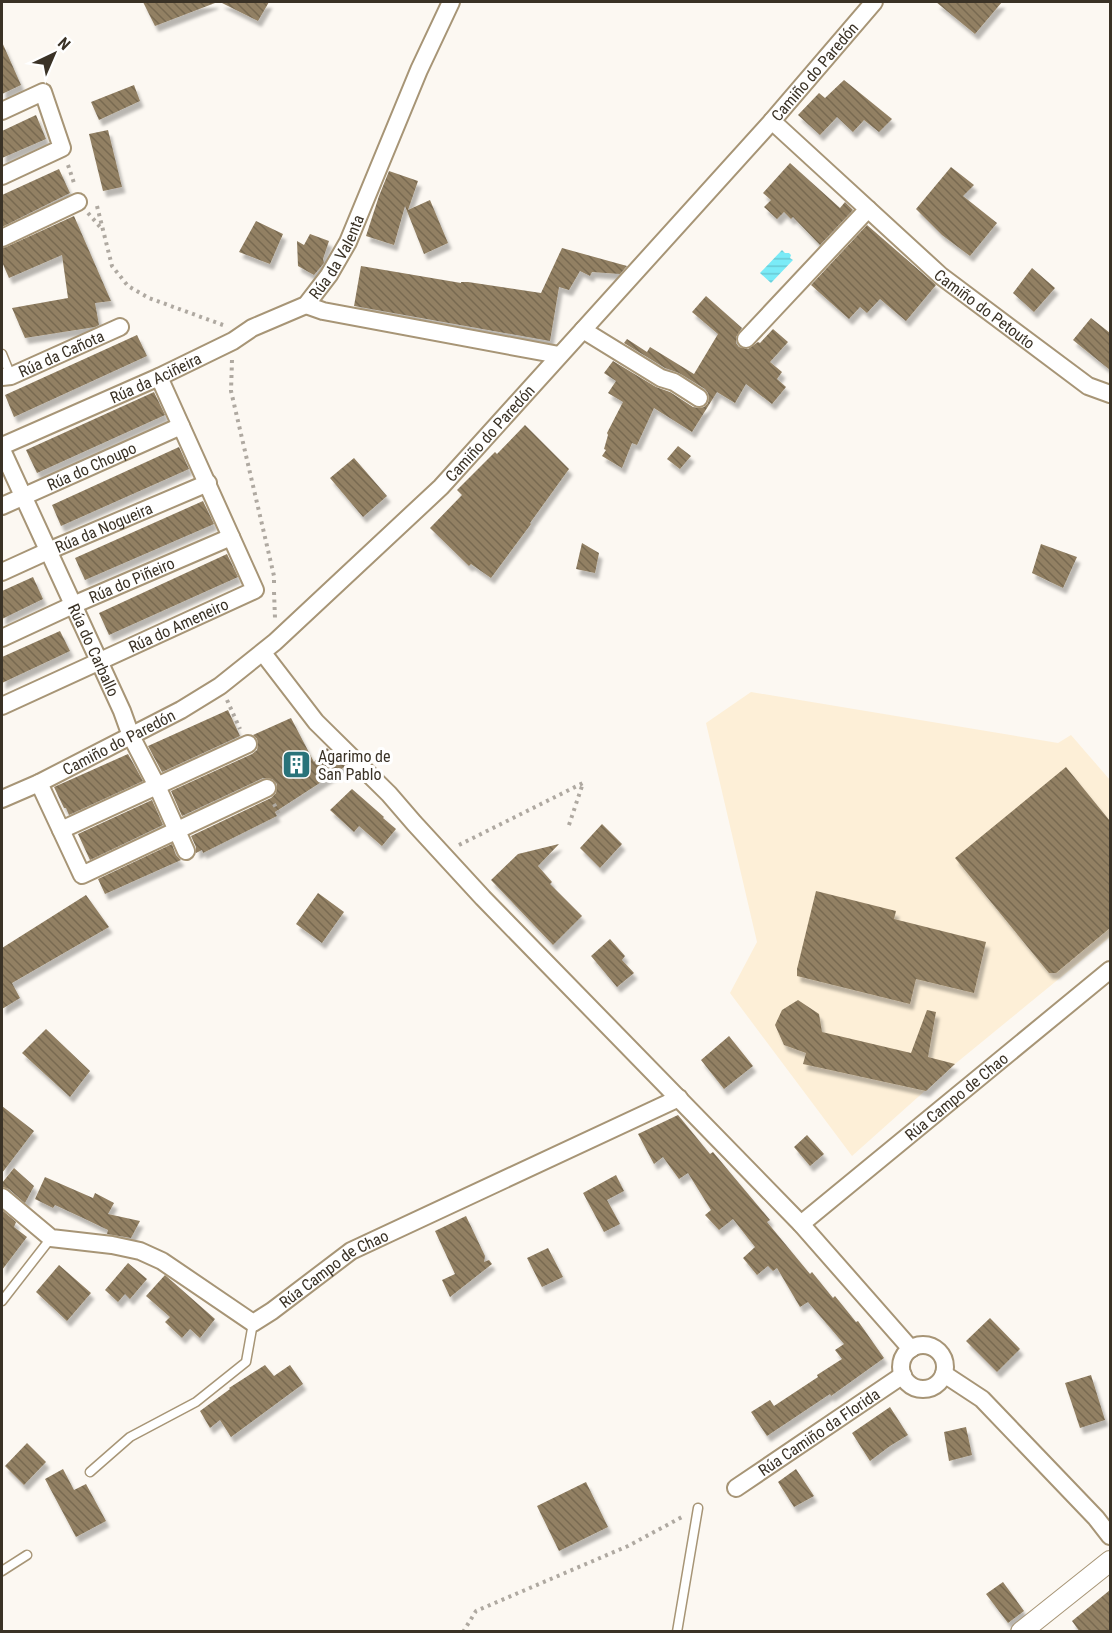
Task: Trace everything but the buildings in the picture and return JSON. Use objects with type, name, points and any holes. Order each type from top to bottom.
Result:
[{"type":"street","name":"Rúa da Valenta","points":[[451,2],[419,70],[348,242],[329,275],[306,305],[323,311],[560,355]]},
{"type":"street","name":"Camiño do Paredón","points":[[2,799],[39,783],[181,710],[220,686],[269,648],[441,487],[772,122],[874,2]]},
{"type":"street","points":[[2,111],[42,92],[62,148],[2,176]]},
{"type":"street","name":"Camiño do Petouto","points":[[772,122],[941,276],[1088,386],[1110,394]]},
{"type":"street","points":[[2,238],[87,201]]},
{"type":"street","points":[[746,339],[868,209]]},
{"type":"street","name":"Rúa da Aciñeira","points":[[2,448],[159,377],[233,341],[252,328],[306,305]]},
{"type":"street","name":"Rúa da Cañota","points":[[6,376],[120,327]]},
{"type":"street","points":[[583,330],[661,378],[674,382],[699,398]]},
{"type":"street","points":[[159,377],[231,537]]},
{"type":"street","name":"Rúa do Choupo","points":[[2,506],[181,426]]},
{"type":"street","name":"Rúa do Carballo","points":[[2,448],[122,711],[131,736],[186,851]]},
{"type":"street","name":"Rúa da Nogueira","points":[[2,572],[208,483]]},
{"type":"street","name":"Rúa do Ameneiro","points":[[2,706],[255,590],[231,537]]},
{"type":"street","name":"Rúa do Piñeiro","points":[[2,638],[231,537]]},
{"type":"street","points":[[269,648],[316,722],[389,794],[460,874],[801,1224],[911,1349]]},
{"type":"street","points":[[61,830],[248,744]]},
{"type":"street","points":[[39,783],[82,875],[267,788]]},
{"type":"street","name":"Rúa Campo de Chao","points":[[801,1224],[1110,970]]},
{"type":"street","name":"Rúa Campo de Chao","points":[[253,1323],[351,1251],[679,1098]]},
{"type":"street","points":[[2,1197],[51,1238],[112,1245],[140,1251],[162,1261],[253,1323]]},
{"type":"street","points":[[923,1345],[936,1349],[944,1360],[944,1374],[937,1384],[924,1389],[912,1385],[903,1375],[902,1361],[911,1349],[923,1345]]},
{"type":"street","points":[[944,1374],[982,1399],[1096,1518],[1110,1536]]},
{"type":"street","name":"Rúa Camiño da Florida","points":[[736,1488],[903,1375]]},
{"type":"street","points":[[1021,1632],[1110,1561]]},
{"type":"lane","points":[[2,354],[6,376]]},
{"type":"lane","points":[[2,1301],[51,1238]]},
{"type":"lane","points":[[90,1472],[130,1437],[196,1402],[246,1362],[253,1323]]},
{"type":"lane","points":[[677,1632],[698,1508]]},
{"type":"lane","points":[[2,1570],[27,1555]]},
{"type":"path","points":[[62,148],[77,190],[87,201],[112,266],[128,286],[149,298],[220,324],[252,328]]},
{"type":"path","points":[[233,341],[231,391],[274,576],[269,648]]},
{"type":"path","points":[[460,874],[456,846],[584,783],[568,828]]},
{"type":"path","points":[[463,1632],[476,1611],[628,1546],[698,1508]]},
{"type":"shaded area","points":[[751,692],[1058,743],[1071,735],[1110,780],[1110,937],[955,1064],[852,1156],[730,993],[757,942],[706,723]]},
{"type":"water","points":[[782,250],[789,253],[793,260],[771,283],[760,273]]},
{"type":"place","name":"Agarimo de San Pablo","points":[[297,765]]}]
